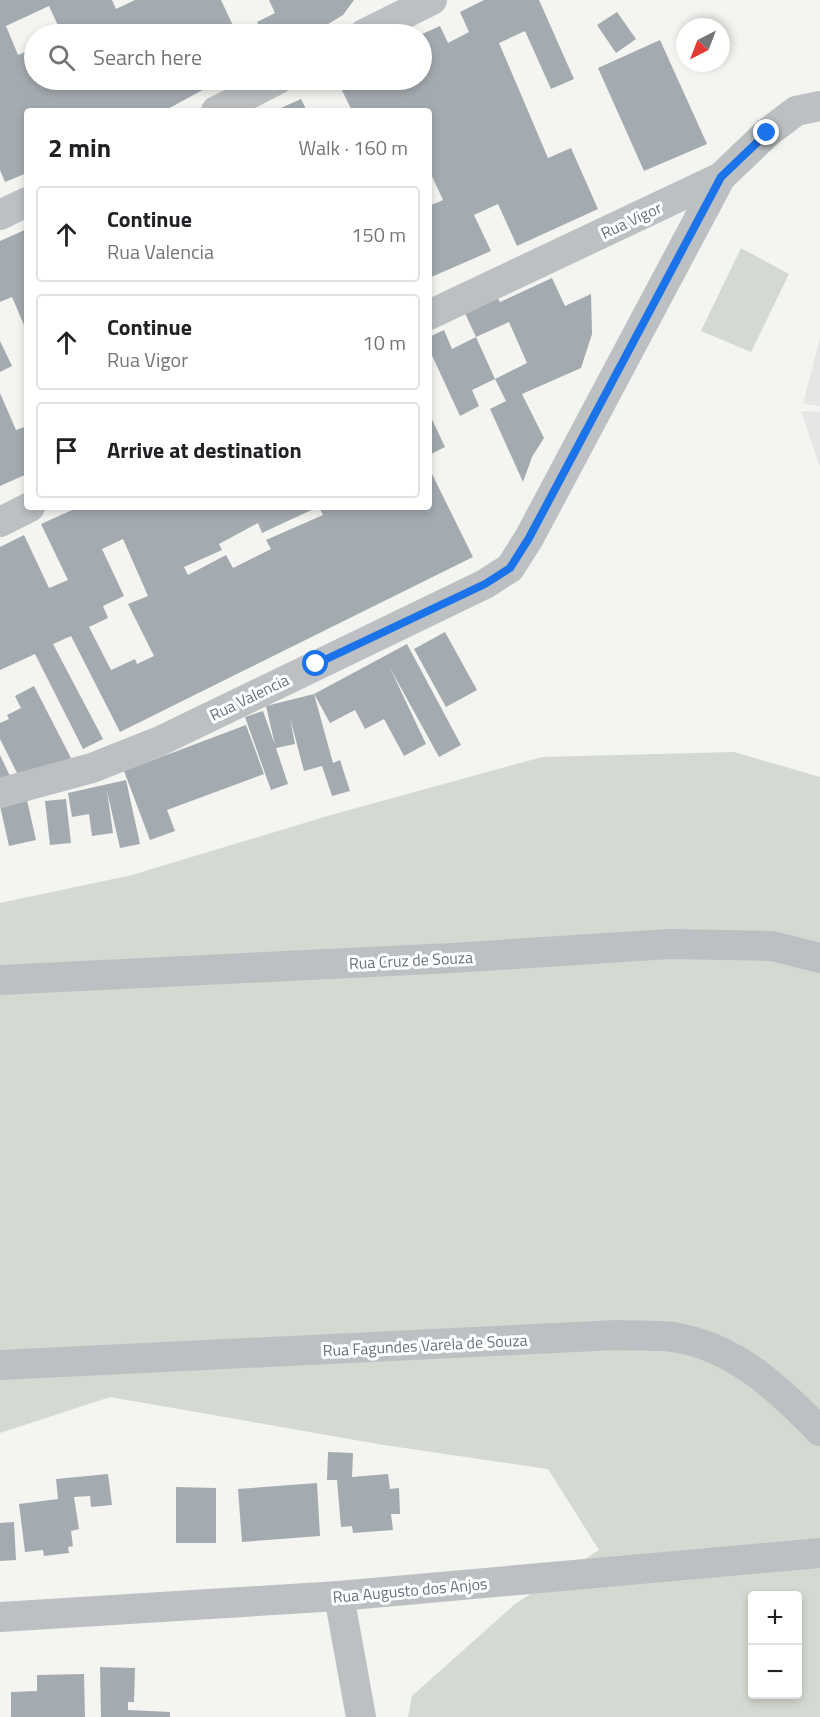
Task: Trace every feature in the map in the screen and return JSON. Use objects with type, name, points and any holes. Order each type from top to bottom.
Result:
[{"type":"street","points":[[381,20],[432,0]]},
{"type":"street","points":[[222,108],[257,90]]},
{"type":"street","name":"Rua Vigor","points":[[432,314],[721,177],[767,133],[796,111],[820,106]]},
{"type":"street","name":"Rua Valencia","points":[[0,793],[92,768],[160,741],[485,584],[510,568],[529,538],[721,177]]},
{"type":"street","points":[[0,215],[24,203]]},
{"type":"street","points":[[0,522],[24,510]]},
{"type":"street","name":"Rua Cruz de Souza","points":[[0,980],[452,958],[669,944],[772,946],[820,958]]},
{"type":"street","name":"Rua Fagundes Varela de Souza","points":[[0,1365],[617,1335],[674,1337],[721,1351],[776,1386],[820,1431]]},
{"type":"street","name":"Rua Augusto dos Anjos","points":[[0,1617],[339,1596],[820,1553]]},
{"type":"street","points":[[339,1596],[361,1717]]},
{"type":"shaded area","points":[[741,248],[789,274],[751,352],[701,331]]},
{"type":"shaded area","points":[[820,337],[820,406],[803,404]]},
{"type":"shaded area","points":[[801,411],[820,412],[820,467]]},
{"type":"shaded area","points":[[734,752],[820,777],[820,1717],[408,1717],[412,1696],[515,1604],[599,1550],[548,1469],[384,1445],[110,1397],[0,1433],[0,903],[132,875],[331,815],[542,757]]},
{"type":"building","points":[[0,0],[112,0],[116,9],[135,0],[221,0],[232,24],[57,24],[49,6],[6,26],[18,55],[24,52],[24,90],[203,90],[170,108],[24,108],[24,174],[5,182],[0,170]]},
{"type":"building","points":[[269,0],[354,0],[343,15],[328,24],[258,24],[257,22],[275,13]]},
{"type":"building","points":[[484,0],[539,0],[574,79],[551,89],[525,31],[499,43],[548,158],[571,148],[598,209],[517,246],[498,204],[474,215],[491,251],[432,277],[432,205],[443,200],[432,176],[432,108],[351,108],[342,90],[432,90],[432,30],[440,26],[448,43],[469,32],[460,12]]},
{"type":"building","points":[[617,12],[636,39],[616,53],[597,25]]},
{"type":"building","points":[[660,40],[707,144],[644,171],[598,68]]},
{"type":"building","points":[[301,99],[306,108],[281,108]]},
{"type":"building","points":[[24,230],[24,325],[12,297],[0,302],[0,241]]},
{"type":"building","points":[[552,278],[565,306],[591,294],[592,334],[581,368],[522,394],[544,438],[532,457],[523,482],[490,409],[506,401],[495,379],[527,363],[509,322],[476,337],[463,309],[496,294],[500,302]]},
{"type":"building","points":[[444,330],[452,349],[476,337],[495,379],[472,390],[479,406],[460,416],[432,355],[432,336]]},
{"type":"building","points":[[0,341],[12,366],[0,372]]},
{"type":"building","points":[[0,393],[16,430],[24,427],[24,475],[0,486]]},
{"type":"building","points":[[432,419],[445,447],[432,454]]},
{"type":"building","points":[[432,474],[473,557],[120,732],[71,636],[53,644],[103,739],[83,749],[35,654],[0,670],[0,547],[24,535],[49,588],[68,580],[41,524],[72,510],[312,510],[262,533],[258,523],[219,544],[222,550],[184,567],[188,575],[226,555],[233,568],[271,549],[266,540],[323,515],[320,510],[432,510]],"holes":[[[123,539],[148,596],[128,604],[154,656],[137,664],[135,659],[111,670],[89,627],[108,618],[103,606],[124,596],[102,549]]]},
{"type":"building","points":[[445,632],[477,690],[446,707],[414,649]]},
{"type":"building","points":[[407,644],[461,745],[439,757],[390,668],[426,744],[404,756],[384,719],[365,729],[355,710],[330,723],[314,694]]},
{"type":"building","points":[[34,686],[71,758],[22,783],[0,739],[0,723],[9,719],[7,715],[21,708],[15,696]]},
{"type":"building","points":[[314,694],[333,763],[340,760],[350,791],[332,796],[322,766],[304,771],[290,718],[295,744],[276,748],[288,784],[271,790],[245,717],[263,711],[275,745],[266,706]]},
{"type":"building","points":[[246,725],[264,774],[167,810],[175,831],[150,840],[124,771]]},
{"type":"building","points":[[0,755],[10,776],[0,781]]},
{"type":"building","points":[[126,780],[140,844],[120,848],[107,791],[113,833],[92,836],[89,814],[72,817],[68,793]]},
{"type":"building","points":[[66,799],[71,843],[50,845],[45,801]]},
{"type":"building","points":[[27,800],[36,840],[9,846],[0,806]]},
{"type":"building","points":[[328,1452],[353,1453],[352,1477],[388,1474],[390,1489],[399,1488],[400,1514],[391,1514],[393,1530],[353,1533],[352,1526],[341,1527],[337,1480],[327,1480]]},
{"type":"building","points":[[108,1474],[112,1505],[91,1507],[90,1496],[74,1497],[79,1529],[71,1531],[73,1546],[68,1547],[69,1553],[44,1556],[43,1550],[25,1552],[19,1504],[58,1499],[56,1479]]},
{"type":"building","points":[[317,1483],[320,1536],[242,1542],[238,1489]]},
{"type":"building","points":[[176,1487],[216,1488],[216,1543],[176,1543]]},
{"type":"building","points":[[14,1522],[16,1560],[0,1561],[0,1523]]},
{"type":"building","points":[[100,1667],[135,1668],[134,1702],[128,1702],[128,1710],[170,1712],[170,1717],[101,1717]]},
{"type":"building","points":[[84,1674],[85,1717],[11,1717],[11,1692],[37,1691],[37,1675]]},
{"type":"route","points":[[316,664],[485,584],[510,568],[529,538],[721,177],[767,133]]}]
